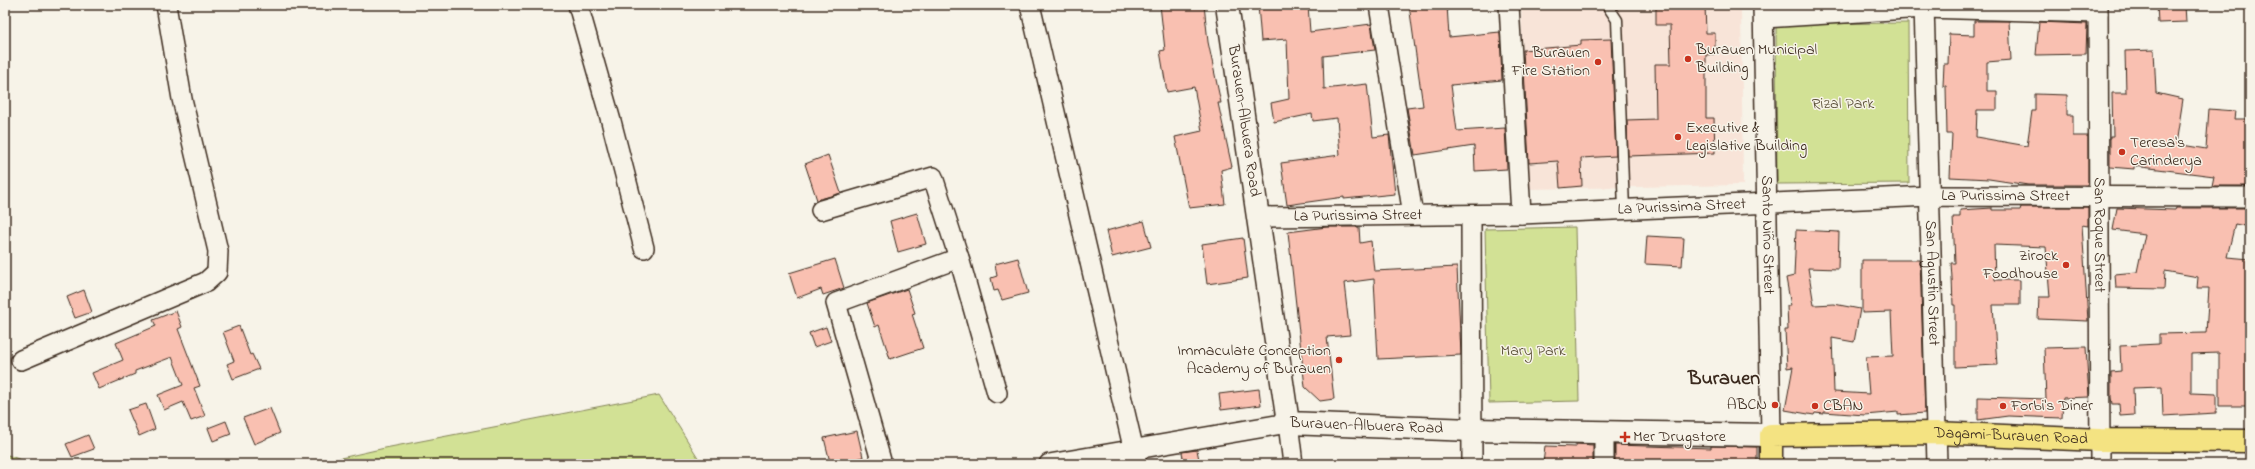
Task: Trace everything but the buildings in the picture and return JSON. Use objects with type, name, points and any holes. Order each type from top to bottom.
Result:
[{"type":"main road","name":"Dagami-Burauen Road","points":[[1771,435],[1936,433],[2100,440],[2250,441]]},
{"type":"main road","name":"Santo Niño Street","points":[[1771,435],[1771,464]]},
{"type":"street","points":[[21,360],[206,282],[217,272],[218,251],[182,99],[166,5]]},
{"type":"street","points":[[578,5],[611,121],[644,248]]},
{"type":"street","points":[[1030,5],[1135,457]]},
{"type":"street","name":"Burauen-Albuera Road","points":[[1227,5],[1288,423],[1472,430],[1771,435]]},
{"type":"street","points":[[1379,5],[1413,215]]},
{"type":"street","points":[[1509,5],[1521,214]]},
{"type":"street","points":[[1763,11],[1924,7],[2098,9]]},
{"type":"street","name":"San Agustin Street","points":[[1924,7],[1937,464]]},
{"type":"street","name":"San Roque Street","points":[[2098,9],[2100,464]]},
{"type":"street","name":"Santo Niño Street","points":[[1763,11],[1771,435]]},
{"type":"street","points":[[821,210],[933,177],[959,258],[997,393]]},
{"type":"street","name":"La Purissima Street","points":[[1258,217],[1521,214],[1930,196],[2250,197]]},
{"type":"street","points":[[1471,215],[1472,464]]},
{"type":"street","points":[[882,464],[836,303],[959,258]]},
{"type":"street","points":[[1049,464],[1135,457],[1288,423],[1293,464]]},
{"type":"street","points":[[1604,432],[1604,464]]},
{"type":"lane","points":[[1607,5],[1617,20],[1624,210]]},
{"type":"shaded area","points":[[1521,5],[1741,5],[1743,185],[1527,189]]},
{"type":"green space","name":"Rizal Park","points":[[1908,23],[1909,183],[1777,184],[1776,24]]},
{"type":"green space","name":"Mary Park","points":[[1575,227],[1579,401],[1489,403],[1485,229]]},
{"type":"green space","points":[[659,395],[702,464],[314,464],[385,448]]},
{"type":"green space","points":[[5,454],[32,464],[5,464]]},
{"type":"place","name":"Burauen Municipal Building","points":[[1688,59]]},
{"type":"place","name":"Burauen Fire Station","points":[[1598,62]]},
{"type":"place","name":"Executive & Legislative Building","points":[[1678,137]]},
{"type":"place","name":"Teresa's Carinderya","points":[[2122,152]]},
{"type":"place","name":"Zirock Foodhouse","points":[[2066,265]]},
{"type":"place","name":"Immaculate Conception Academy of Burauen","points":[[1339,360]]},
{"type":"place","name":"ABCN","points":[[1775,405]]},
{"type":"place","name":"CBAN","points":[[1815,406]]},
{"type":"place","name":"Forbi's Diner","points":[[2003,406]]},
{"type":"place","name":"Mer Drugstore","points":[[1625,437]]},
{"type":"district","name":"Burauen","points":[[1724,379]]}]
